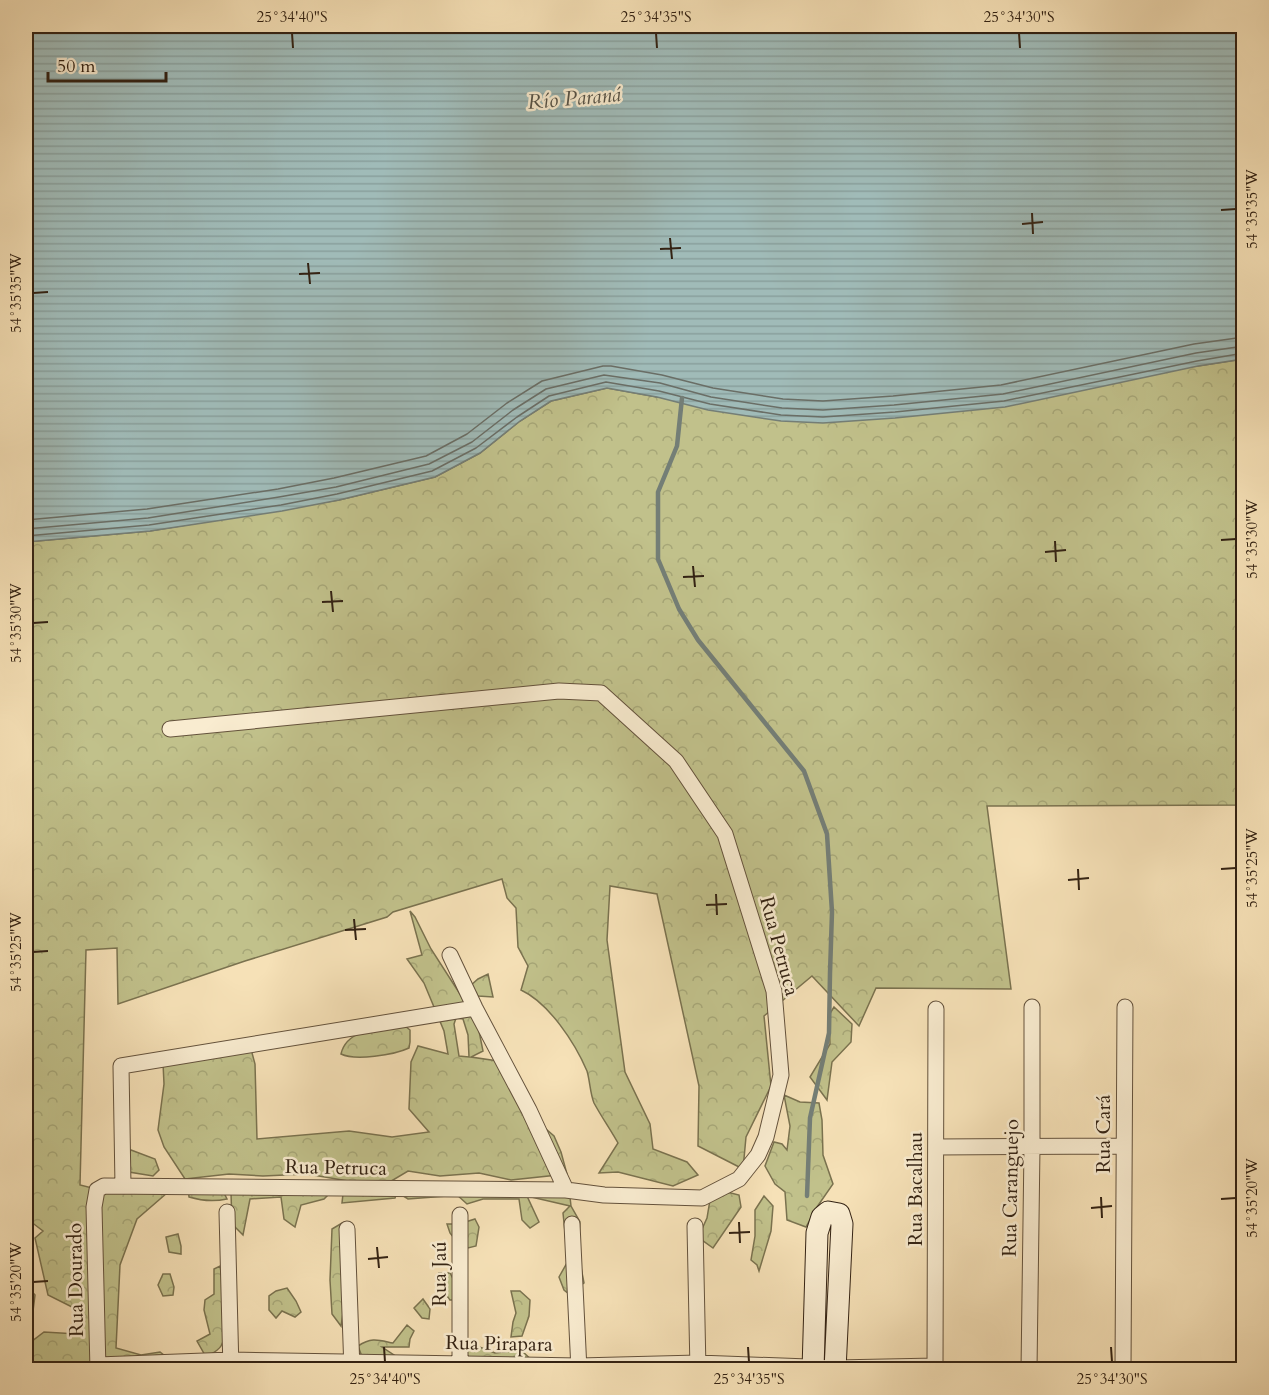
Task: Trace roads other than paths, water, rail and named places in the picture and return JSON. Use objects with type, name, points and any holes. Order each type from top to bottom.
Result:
[{"type":"street","name":"Rua Petruca","points":[[97,1190],[104,1186],[123,1186],[566,1190],[604,1195],[702,1198],[739,1179],[758,1155],[766,1137],[781,1075],[774,991],[725,834],[676,761],[601,693],[559,691],[170,729]]},
{"type":"street","points":[[450,955],[529,1110],[566,1190]]},
{"type":"street","name":"Rua Caranguejo","points":[[1029,1370],[1032,1007]]},
{"type":"street","name":"Rua Cará","points":[[1123,1370],[1125,1007]]},
{"type":"street","points":[[123,1186],[121,1066],[475,1008]]},
{"type":"street","name":"Rua Bacalhau","points":[[936,1009],[936,1368]]},
{"type":"street","points":[[936,1147],[1124,1146]]},
{"type":"street","name":"Rua Dourado","points":[[97,1190],[94,1207],[98,1367]]},
{"type":"street","points":[[227,1212],[231,1365]]},
{"type":"street","points":[[813,1368],[817,1233],[822,1217],[828,1212],[838,1214],[842,1224],[835,1369]]},
{"type":"street","name":"Rua Jaú","points":[[460,1215],[460,1366]]},
{"type":"street","points":[[572,1224],[579,1368]]},
{"type":"street","points":[[695,1226],[698,1366]]},
{"type":"street","points":[[347,1229],[352,1366]]},
{"type":"street","name":"Rua Pirapara","points":[[98,1367],[231,1365],[936,1368]]},
{"type":"water","name":"Río Paraná","points":[[26,26],[1243,26],[1243,359],[1198,366],[1005,407],[823,423],[781,421],[708,410],[657,397],[607,388],[551,401],[520,421],[480,453],[435,477],[282,511],[150,531],[26,542]]},
{"type":"waterway","points":[[682,398],[677,446],[658,492],[658,559],[679,609],[698,640],[804,771],[827,834],[832,912],[829,1033],[810,1118],[807,1196]]}]
